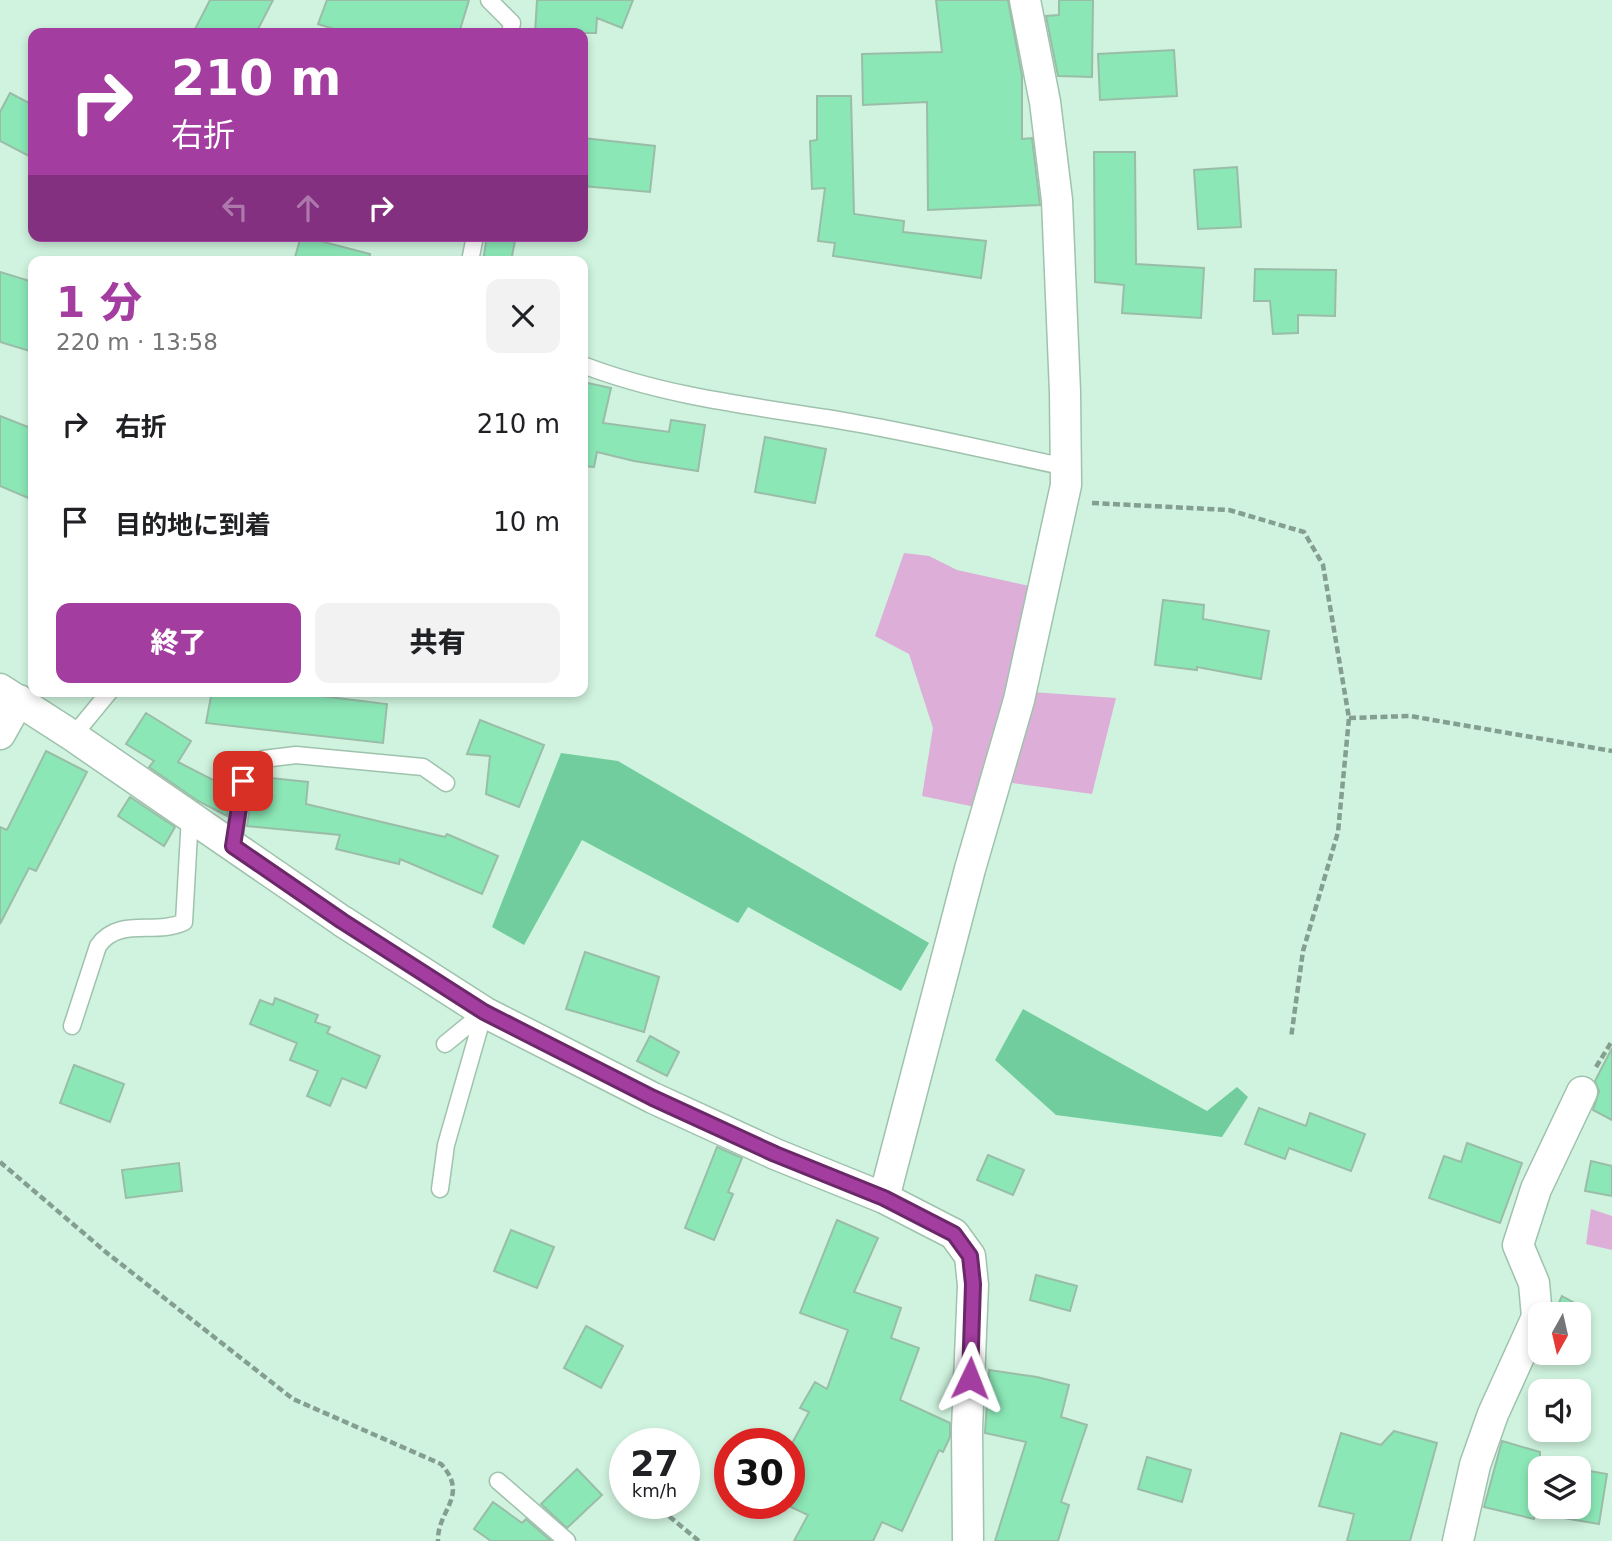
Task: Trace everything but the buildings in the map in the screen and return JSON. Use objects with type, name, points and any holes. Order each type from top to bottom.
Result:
[{"type":"street","points":[[884,1198],[970,869],[1019,699],[1063,501],[1066,467],[1057,200],[1045,102],[1025,0]]},
{"type":"street","points":[[0,734],[10,695],[342,921],[484,1012],[653,1098],[775,1154],[884,1198],[954,1234],[970,1256],[973,1284],[967,1429],[968,1541]]},
{"type":"street","points":[[1458,1541],[1475,1465],[1493,1414],[1537,1317],[1534,1283],[1518,1245],[1536,1189],[1582,1092]]},
{"type":"lane","points":[[489,0],[512,23],[511,28]]},
{"type":"lane","points":[[588,367],[627,382],[721,402],[828,418],[1066,467]]},
{"type":"lane","points":[[73,736],[105,697]]},
{"type":"lane","points":[[233,846],[243,781],[263,759],[296,755],[423,767],[446,783]]},
{"type":"lane","points":[[72,1026],[99,946],[106,935],[118,929],[175,927],[184,922],[190,816]]},
{"type":"lane","points":[[445,1044],[484,1012]]},
{"type":"lane","points":[[440,1189],[446,1145],[484,1012]]},
{"type":"lane","points":[[498,1482],[567,1541]]},
{"type":"path","points":[[1063,501],[1229,510],[1304,532],[1323,565],[1349,718],[1338,832],[1303,951],[1291,1038]]},
{"type":"path","points":[[1349,718],[1409,716],[1612,751]]},
{"type":"path","points":[[0,1162],[107,1253],[293,1399],[441,1464],[452,1476],[453,1493],[438,1541]]},
{"type":"path","points":[[672,1519],[698,1541]]},
{"type":"shaded area","points":[[904,553],[929,556],[957,570],[1029,586],[1014,674],[975,807],[922,796],[933,728],[909,654],[875,636]]},
{"type":"shaded area","points":[[1032,692],[1116,698],[1092,794],[1005,782]]},
{"type":"shaded area","points":[[561,753],[618,761],[929,943],[901,991],[748,907],[738,923],[582,840],[524,945],[492,927]]},
{"type":"shaded area","points":[[1023,1009],[1207,1111],[1237,1087],[1248,1097],[1222,1137],[1056,1115],[995,1060]]},
{"type":"shaded area","points":[[1591,1209],[1612,1216],[1612,1250],[1586,1244]]},
{"type":"route","points":[[243,781],[233,846],[342,921],[484,1012],[653,1098],[775,1154],[884,1198],[954,1234],[970,1256],[973,1284],[970,1378]]}]
